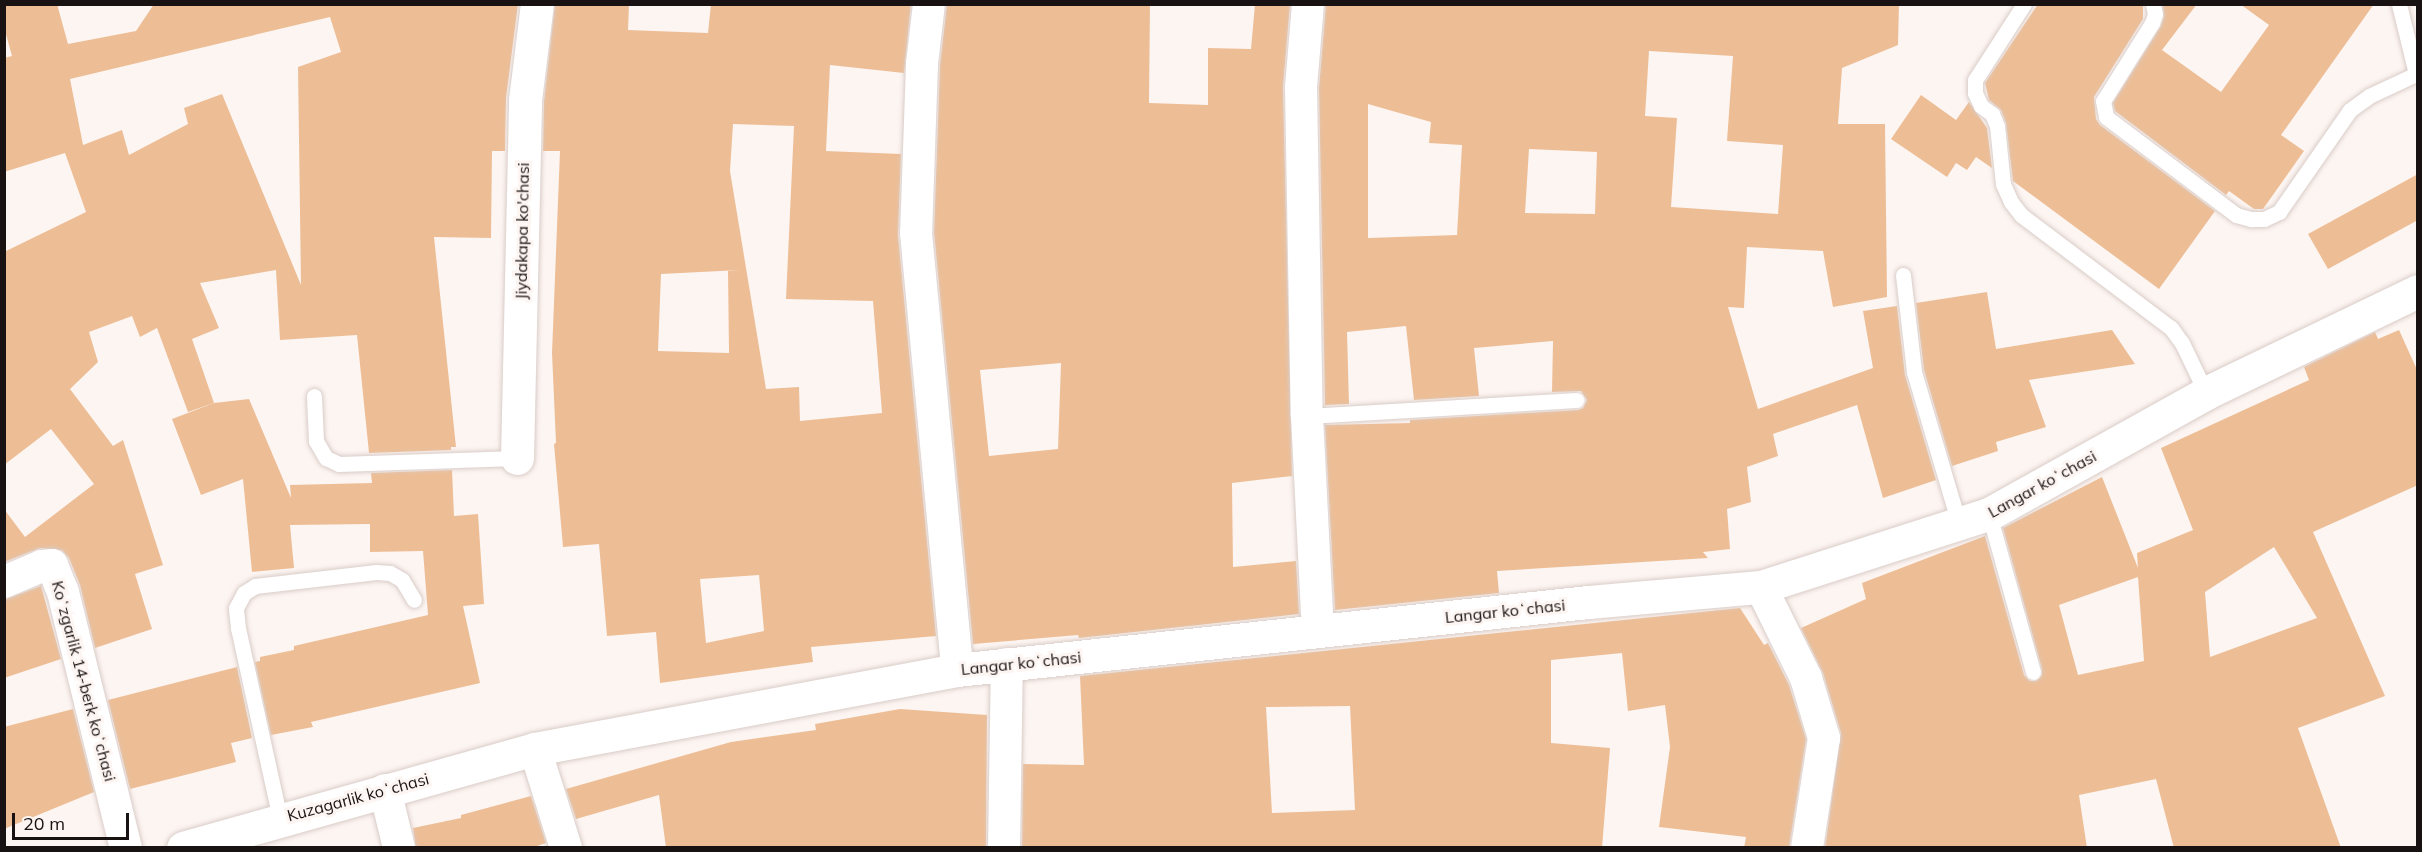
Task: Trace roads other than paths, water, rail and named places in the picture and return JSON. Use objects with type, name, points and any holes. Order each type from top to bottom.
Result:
[{"type":"street","name":"Jiydakapa ko'chasi","points":[[518,458],[525,100],[537,4]]},
{"type":"street","points":[[929,4],[922,64],[916,233],[957,670]]},
{"type":"street","points":[[1308,4],[1301,87],[1307,416],[1318,631]]},
{"type":"street","name":"Langar koʻchasi","points":[[535,749],[957,670],[1588,602],[1761,587],[1989,514],[2205,393],[2418,291]]},
{"type":"street","name":"Koʻzgarlik 14-berk koʻchasi","points":[[4,582],[42,566],[52,565],[63,592],[126,848]]},
{"type":"street","points":[[1761,587],[1806,678],[1824,738],[1807,848]]},
{"type":"street","points":[[1004,848],[1006,664]]},
{"type":"street","points":[[535,749],[566,848]]},
{"type":"street","name":"Kuzagarlik koʻchasi","points":[[183,848],[535,749]]},
{"type":"street","points":[[385,790],[399,848]]},
{"type":"lane","points":[[2024,4],[1975,80],[1978,100],[1981,106],[1992,114],[1997,126],[2003,184],[2011,202],[2021,215],[2166,323],[2182,343],[2205,393]]},
{"type":"lane","points":[[2153,4],[2155,14],[2152,23],[2103,101],[2106,117],[2236,215],[2251,219],[2265,219],[2279,212],[2339,122],[2350,110],[2369,96],[2417,76],[2405,20],[2399,4]]},
{"type":"lane","points":[[1903,275],[1914,372],[1959,524]]},
{"type":"lane","points":[[314,396],[316,441],[326,458],[339,464],[518,458]]},
{"type":"lane","points":[[1307,416],[1577,400]]},
{"type":"lane","points":[[1989,514],[2033,672]]},
{"type":"lane","points":[[280,819],[238,628],[236,608],[244,593],[255,586],[375,572],[390,573],[402,580],[414,600]]}]
